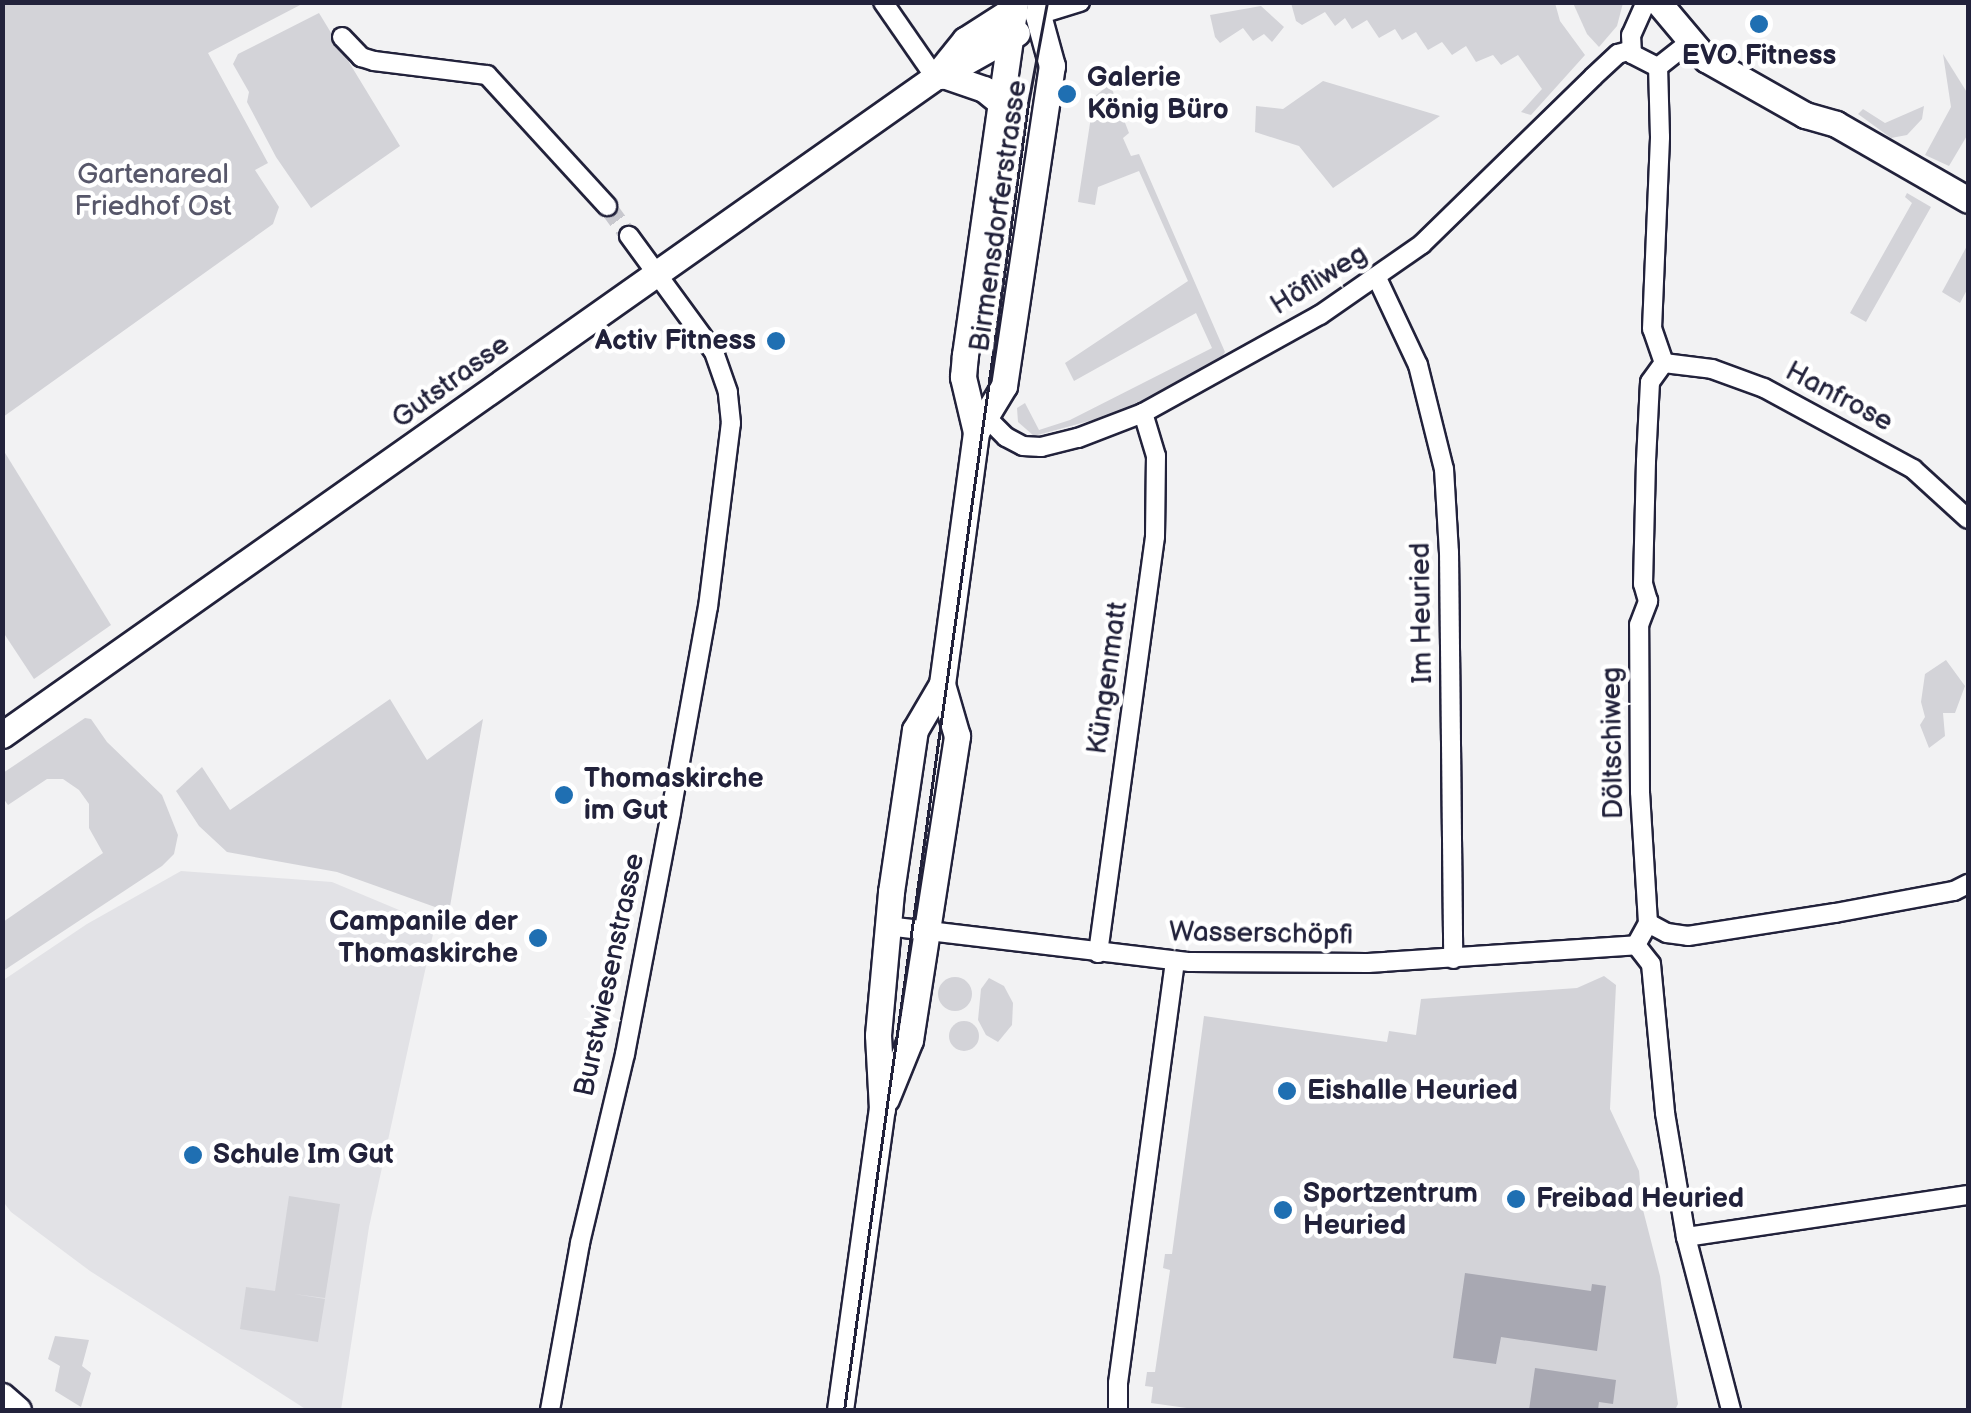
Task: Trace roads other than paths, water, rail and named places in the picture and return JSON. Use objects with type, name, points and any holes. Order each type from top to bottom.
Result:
[{"type":"main road","points":[[1658,2],[1718,66],[1805,115],[1822,117],[1968,200]]},
{"type":"main road","name":"Gutstrasse","points":[[940,76],[965,40],[1014,6]]},
{"type":"main road","name":"Birmensdorferstrasse","points":[[981,424],[964,377],[965,355],[1014,6]]},
{"type":"main road","name":"Gutstrasse","points":[[2,735],[222,584],[655,271],[940,76],[1008,40],[1040,9]]},
{"type":"main road","name":"Birmensdorferstrasse","points":[[840,1410],[882,1109],[878,1035],[887,926],[915,730],[942,684],[981,424],[1004,386],[1052,66],[1040,9]]},
{"type":"main road","points":[[940,76],[984,90],[1000,102]]},
{"type":"main road","name":"Birmensdorferstrasse","points":[[882,1109],[910,1040],[957,736],[942,684]]},
{"type":"main road","points":[[2,1396],[18,1410]]},
{"type":"street","points":[[883,2],[940,76]]},
{"type":"street","points":[[1040,9],[1080,2]]},
{"type":"street","points":[[1646,2],[1631,35],[1631,50],[1641,61],[1658,68]]},
{"type":"street","points":[[342,37],[361,57],[374,61],[487,75],[607,206]]},
{"type":"street","points":[[1658,68],[1691,41]]},
{"type":"street","name":"Höfliweg","points":[[981,424],[1015,443],[1041,447],[1143,412],[1378,278],[1467,204],[1593,77],[1631,50]]},
{"type":"street","points":[[1658,68],[1660,138],[1652,329],[1664,363]]},
{"type":"street","name":"Burstwiesenstrasse","points":[[550,1410],[580,1243],[648,940],[708,607],[730,422],[724,377],[714,352],[629,236]]},
{"type":"street","name":"Im Heuried","points":[[1378,278],[1418,364],[1444,468],[1449,552],[1453,959]]},
{"type":"street","name":"Hanfrose","points":[[1664,363],[1730,373],[1764,388],[1914,470],[1968,518]]},
{"type":"street","name":"Döltschiweg","points":[[1647,918],[1639,625],[1648,601],[1642,536],[1650,382],[1664,363]]},
{"type":"street","name":"Küngenmatt","points":[[1098,953],[1156,524],[1156,456],[1143,412]]},
{"type":"street","points":[[1731,1410],[1686,1237],[1665,1113],[1651,964],[1636,945],[1647,918],[1666,934],[1688,936],[1954,891],[1968,884]]},
{"type":"street","name":"Wasserschöpfi","points":[[887,926],[1175,961],[1320,964],[1636,945]]},
{"type":"street","points":[[1118,1410],[1118,1382],[1175,961]]},
{"type":"street","points":[[1686,1237],[1968,1195]]},
{"type":"tunnel","points":[[607,206],[629,236]]},
{"type":"tram line","points":[[844,1410],[1028,104],[1047,2]]},
{"type":"place","name":"EVO Fitness","points":[[1759,24]]},
{"type":"place","name":"Galerie König Büro","points":[[1067,94]]},
{"type":"place","name":"Activ Fitness","points":[[776,341]]},
{"type":"place","name":"Thomaskirche im Gut","points":[[564,795]]},
{"type":"place","name":"Campanile der Thomaskirche","points":[[538,938]]},
{"type":"place","name":"Eishalle Heuried","points":[[1287,1091]]},
{"type":"place","name":"Schule Im Gut","points":[[193,1155]]},
{"type":"place","name":"Freibad Heuried","points":[[1516,1199]]},
{"type":"place","name":"Sportzentrum Heuried","points":[[1283,1210]]},
{"type":"park label","name":"Gartenareal Friedhof Ost","points":[[153,191]]}]
